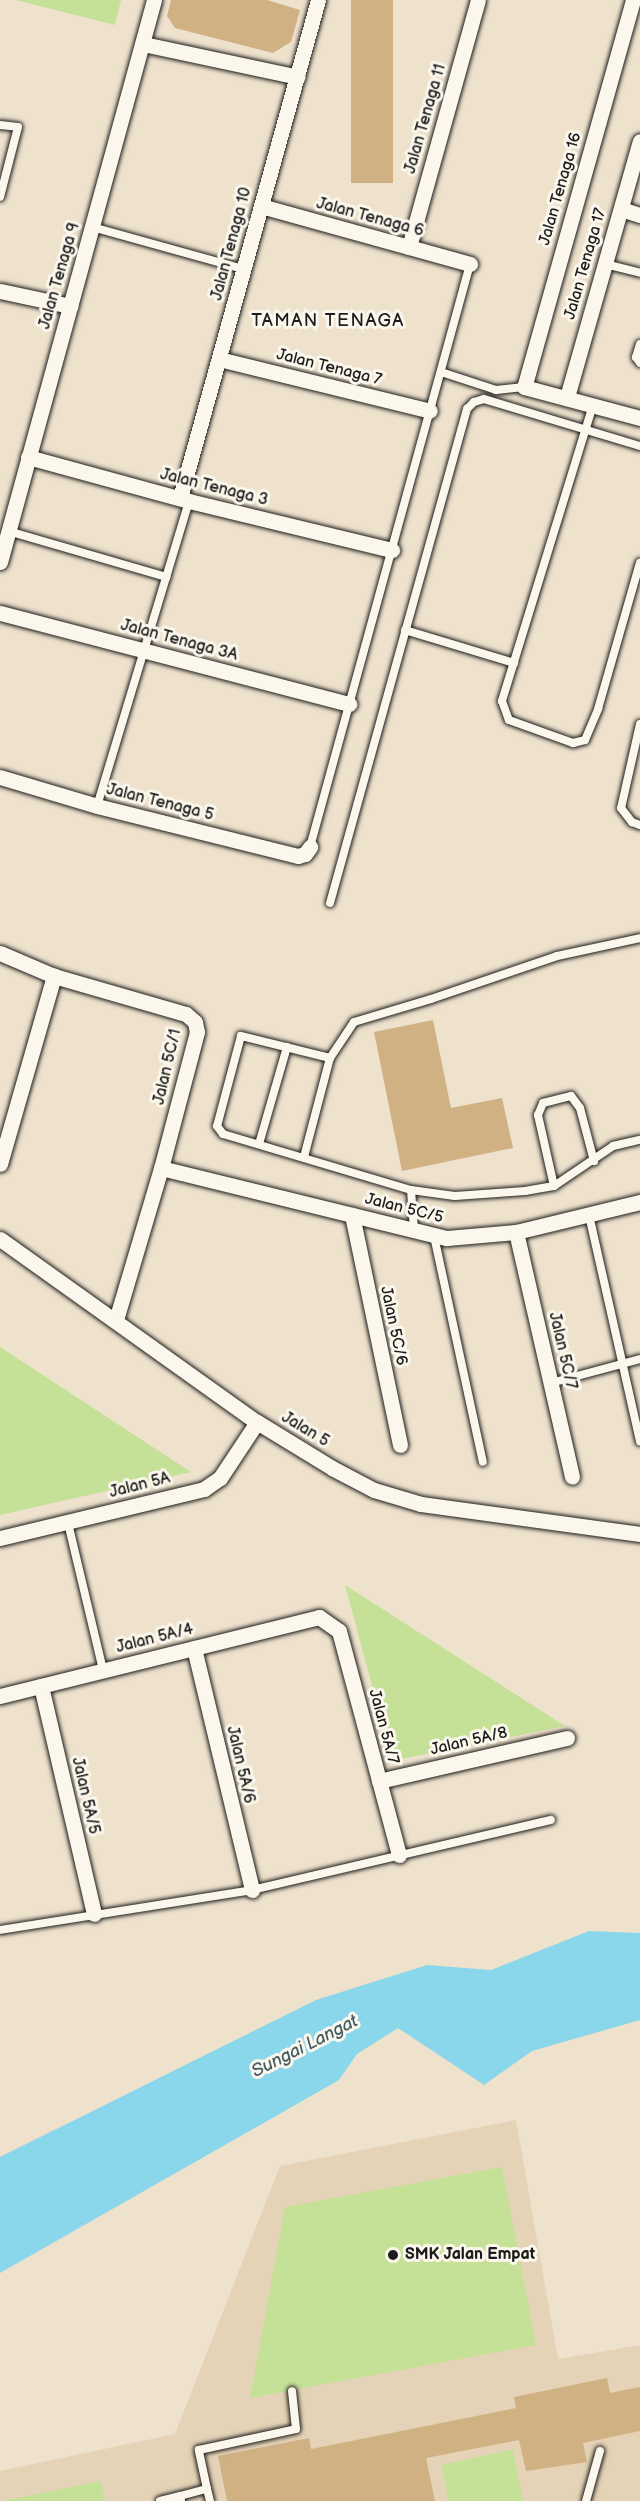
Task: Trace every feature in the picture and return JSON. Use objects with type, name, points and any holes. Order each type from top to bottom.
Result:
[{"type":"street","name":"Jalan Tenaga 9","points":[[0,562],[154,0]]},
{"type":"street","name":"Jalan Tenaga 10","points":[[184,499],[243,269],[318,0]]},
{"type":"street","name":"Jalan Tenaga 11","points":[[409,247],[478,0]]},
{"type":"street","name":"Jalan Tenaga 16","points":[[524,387],[633,0]]},
{"type":"street","points":[[143,44],[298,77]]},
{"type":"street","name":"Jalan Tenaga 17","points":[[567,397],[640,141]]},
{"type":"street","name":"Jalan Tenaga 6","points":[[261,206],[470,264]]},
{"type":"street","points":[[621,209],[640,215]]},
{"type":"street","points":[[0,291],[70,306]]},
{"type":"street","name":"Jalan Tenaga 7","points":[[219,359],[430,411]]},
{"type":"street","points":[[524,387],[640,418]]},
{"type":"street","name":"Jalan Tenaga 3","points":[[28,457],[184,499],[392,550]]},
{"type":"street","name":"Jalan Tenaga 3A","points":[[0,613],[349,704]]},
{"type":"street","name":"Jalan Tenaga 5","points":[[0,777],[97,806],[298,856],[305,854],[310,848]]},
{"type":"street","name":"Jalan 5C/1","points":[[0,953],[54,976],[186,1014],[195,1022],[198,1032],[162,1168],[116,1320]]},
{"type":"street","points":[[0,1164],[54,976]]},
{"type":"street","name":"Jalan 5C/5","points":[[162,1168],[434,1236],[461,1238],[516,1232],[640,1202]]},
{"type":"street","name":"Jalan 5C/6","points":[[352,1215],[400,1445]]},
{"type":"street","name":"Jalan 5C/7","points":[[516,1232],[572,1477]]},
{"type":"street","name":"Jalan 5","points":[[0,1239],[257,1422],[332,1468],[374,1490],[421,1504],[640,1537]]},
{"type":"street","name":"Jalan 5A","points":[[0,1538],[68,1523],[214,1484],[257,1422]]},
{"type":"street","name":"Jalan 5A/4","points":[[0,1696],[319,1617]]},
{"type":"street","name":"Jalan 5A/7","points":[[319,1617],[339,1631],[399,1855]]},
{"type":"street","name":"Jalan 5A/6","points":[[194,1648],[252,1890]]},
{"type":"street","name":"Jalan 5A/5","points":[[41,1686],[94,1914]]},
{"type":"street","name":"Jalan 5A/8","points":[[379,1781],[567,1738]]},
{"type":"lane","points":[[0,125],[18,127],[0,197]]},
{"type":"lane","points":[[92,227],[243,269]]},
{"type":"lane","points":[[310,848],[470,264]]},
{"type":"lane","points":[[605,264],[640,273]]},
{"type":"lane","points":[[640,344],[636,357],[640,363]]},
{"type":"lane","points":[[441,372],[496,390],[524,387]]},
{"type":"lane","points":[[330,903],[467,409],[474,402],[484,399],[640,446]]},
{"type":"lane","points":[[593,405],[502,701],[510,720],[573,743],[585,740],[598,709],[640,563]]},
{"type":"lane","points":[[97,806],[166,577],[184,499]]},
{"type":"lane","points":[[8,531],[166,577]]},
{"type":"lane","points":[[405,630],[514,663]]},
{"type":"lane","points":[[640,724],[621,808],[632,822],[640,825]]},
{"type":"lane","points":[[304,1157],[330,1058],[354,1022],[431,999],[557,956],[640,938]]},
{"type":"lane","points":[[330,1058],[241,1036],[217,1126],[223,1134],[411,1190],[454,1196],[525,1191],[554,1186],[613,1146],[640,1140]]},
{"type":"lane","points":[[259,1144],[287,1047]]},
{"type":"lane","points":[[554,1186],[538,1115],[543,1103],[571,1095],[580,1108],[594,1161]]},
{"type":"lane","points":[[408,1229],[411,1190]]},
{"type":"lane","points":[[408,1229],[410,1208]]},
{"type":"lane","points":[[589,1215],[640,1441]]},
{"type":"lane","points":[[434,1236],[483,1462]]},
{"type":"lane","points":[[551,1383],[640,1359]]},
{"type":"lane","points":[[68,1523],[104,1671]]},
{"type":"lane","points":[[0,1930],[252,1890],[551,1820]]},
{"type":"lane","points":[[210,2501],[199,2450],[296,2429],[292,2391]]},
{"type":"lane","points":[[586,2501],[600,2451]]},
{"type":"lane","points":[[160,2501],[180,2498],[207,2488]]},
{"type":"shaded area","name":"SMK Jalan Empat","points":[[516,2120],[558,2359],[640,2345],[640,2501],[0,2501],[0,2471],[175,2434],[280,2166]]},
{"type":"green space","points":[[16,0],[121,0],[115,25]]},
{"type":"green space","points":[[0,1347],[191,1472],[0,1515]]},
{"type":"green space","points":[[345,1585],[565,1726],[392,1761]]},
{"type":"green space","points":[[502,2167],[536,2345],[250,2398],[285,2207]]},
{"type":"green space","points":[[513,2449],[523,2501],[449,2501],[441,2465]]},
{"type":"green space","points":[[101,2481],[105,2501],[2,2501]]},
{"type":"water","name":"Sungai Langat","points":[[589,1931],[640,1933],[640,2020],[532,2051],[484,2085],[398,2028],[357,2054],[339,2080],[0,2273],[0,2157],[316,2000],[427,1965],[491,1970]]},
{"type":"building","points":[[171,0],[267,0],[300,10],[291,42],[273,53],[175,28],[167,16]]},
{"type":"building","points":[[351,0],[393,0],[393,183],[351,183]]},
{"type":"building","points":[[433,1020],[451,1108],[502,1098],[513,1148],[402,1171],[374,1032]]},
{"type":"building","points":[[607,2378],[610,2393],[640,2387],[640,2431],[583,2443],[587,2462],[526,2471],[519,2440],[426,2458],[435,2501],[227,2501],[218,2456],[309,2438],[311,2449],[516,2408],[514,2397]]},
{"type":"place","name":"SMK Jalan Empat","points":[[393,2255]]},
{"type":"district","name":"TAMAN TENAGA","points":[[328,321]]}]
